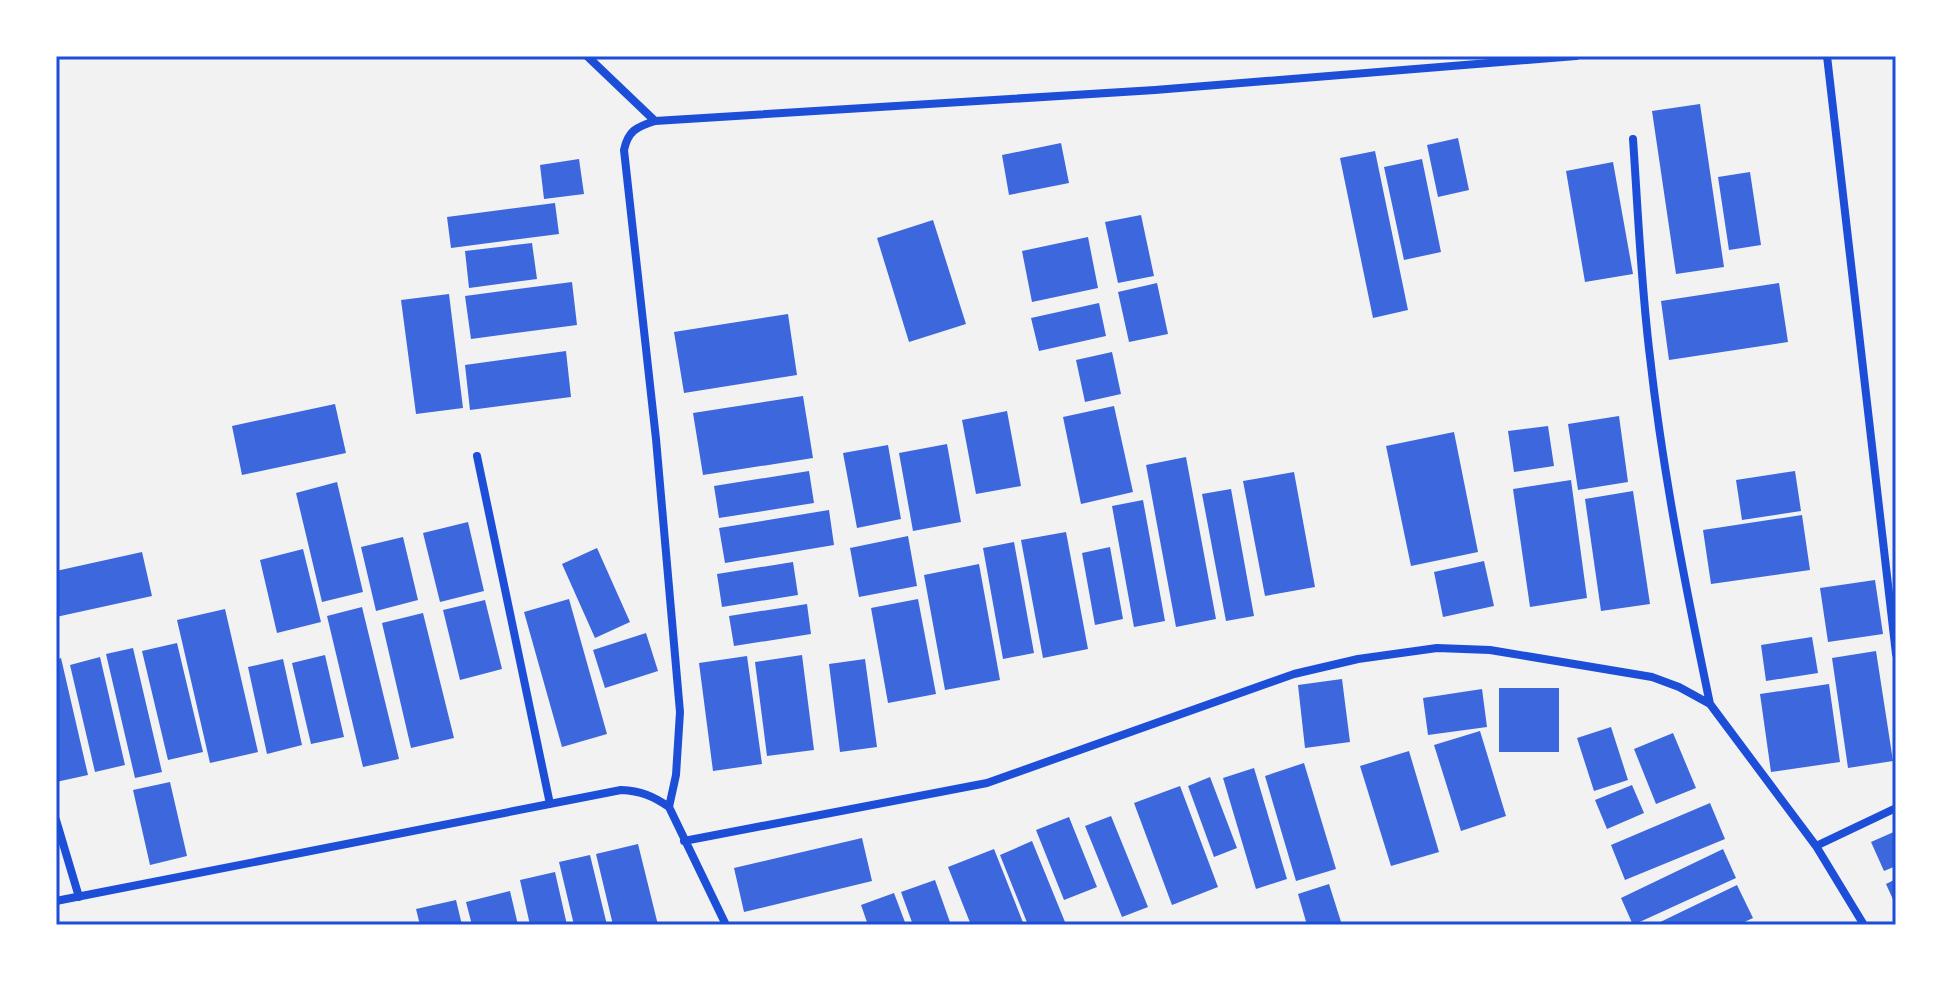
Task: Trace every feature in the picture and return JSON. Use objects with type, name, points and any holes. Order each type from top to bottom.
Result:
[{"type":"street","points":[[587,56],[655,121]]},
{"type":"street","points":[[669,807],[676,775],[680,712],[656,439],[624,150],[627,135],[638,126],[655,121],[1155,90],[1576,56]]},
{"type":"street","points":[[1827,56],[1896,654]]},
{"type":"street","points":[[1633,139],[1649,356],[1657,416],[1679,553],[1710,704]]},
{"type":"street","points":[[477,456],[550,804]]},
{"type":"street","points":[[684,841],[987,783],[1294,674],[1358,659],[1437,648],[1490,650],[1652,677],[1710,704],[1816,846],[1864,925]]},
{"type":"street","points":[[56,901],[621,790],[637,790],[669,807],[726,925]]},
{"type":"street","points":[[1816,846],[1896,808]]},
{"type":"street","points":[[56,820],[79,897]]},
{"type":"building","points":[[1700,104],[1724,267],[1676,274],[1652,111]]},
{"type":"building","points":[[1458,138],[1469,190],[1438,197],[1427,145]]},
{"type":"building","points":[[1061,143],[1069,183],[1009,195],[1002,155]]},
{"type":"building","points":[[1375,151],[1408,310],[1373,318],[1340,158]]},
{"type":"building","points":[[579,159],[584,194],[544,199],[540,165]]},
{"type":"building","points":[[1422,159],[1441,252],[1404,260],[1384,167]]},
{"type":"building","points":[[1613,162],[1633,274],[1585,282],[1566,171]]},
{"type":"building","points":[[1750,172],[1761,245],[1729,250],[1718,177]]},
{"type":"building","points":[[555,203],[559,234],[451,248],[447,217]]},
{"type":"building","points":[[1141,215],[1154,276],[1118,283],[1105,222]]},
{"type":"building","points":[[933,220],[966,324],[909,342],[877,238]]},
{"type":"building","points":[[1088,237],[1098,288],[1032,302],[1022,251]]},
{"type":"building","points":[[532,243],[537,279],[469,288],[465,251]]},
{"type":"building","points":[[572,282],[577,325],[471,339],[465,296]]},
{"type":"building","points":[[1157,283],[1168,334],[1129,342],[1118,292]]},
{"type":"building","points":[[1779,283],[1788,342],[1669,360],[1661,301]]},
{"type":"building","points":[[449,294],[463,408],[416,414],[401,300]]},
{"type":"building","points":[[1099,303],[1106,336],[1039,351],[1031,318]]},
{"type":"building","points":[[788,314],[797,375],[684,393],[674,332]]},
{"type":"building","points":[[566,351],[571,397],[470,410],[465,365]]},
{"type":"building","points":[[1112,352],[1121,394],[1085,402],[1076,360]]},
{"type":"building","points":[[803,396],[813,458],[703,475],[693,413]]},
{"type":"building","points":[[335,404],[346,453],[242,475],[232,426]]},
{"type":"building","points":[[1114,406],[1133,492],[1081,504],[1063,417]]},
{"type":"building","points":[[1007,411],[1021,486],[976,494],[962,420]]},
{"type":"building","points":[[1619,416],[1628,482],[1578,490],[1568,424]]},
{"type":"building","points":[[1548,426],[1554,466],[1514,472],[1508,431]]},
{"type":"building","points":[[1454,432],[1478,552],[1411,566],[1386,446]]},
{"type":"building","points":[[947,444],[961,522],[913,531],[899,453]]},
{"type":"building","points":[[888,445],[901,519],[857,528],[843,453]]},
{"type":"building","points":[[1186,457],[1216,619],[1176,627],[1146,465]]},
{"type":"building","points":[[809,471],[814,503],[719,518],[714,486]]},
{"type":"building","points":[[1795,471],[1801,511],[1742,520],[1736,480]]},
{"type":"building","points":[[1294,472],[1315,587],[1265,596],[1243,481]]},
{"type":"building","points":[[1571,480],[1587,598],[1530,607],[1513,489]]},
{"type":"building","points":[[337,482],[363,592],[322,602],[296,493]]},
{"type":"building","points":[[1231,489],[1254,616],[1226,621],[1202,494]]},
{"type":"building","points":[[1633,491],[1650,604],[1601,611],[1585,499]]},
{"type":"building","points":[[1143,500],[1165,621],[1134,627],[1112,506]]},
{"type":"building","points":[[829,510],[834,545],[725,563],[719,528]]},
{"type":"building","points":[[1802,515],[1810,570],[1711,584],[1703,530]]},
{"type":"building","points":[[468,522],[484,591],[440,602],[423,533]]},
{"type":"building","points":[[1066,532],[1088,649],[1043,658],[1021,540]]},
{"type":"building","points":[[908,536],[917,586],[859,597],[850,548]]},
{"type":"building","points":[[403,537],[418,600],[376,611],[361,547]]},
{"type":"building","points":[[1014,542],[1034,653],[1003,659],[983,548]]},
{"type":"building","points":[[1110,547],[1123,619],[1095,625],[1082,553]]},
{"type":"building","points":[[597,548],[630,622],[595,638],[562,564]]},
{"type":"building","points":[[303,549],[321,622],[277,633],[260,560]]},
{"type":"building","points":[[142,552],[152,596],[56,617],[56,571]]},
{"type":"building","points":[[1484,561],[1494,606],[1443,617],[1434,572]]},
{"type":"building","points":[[793,562],[798,595],[722,607],[717,574]]},
{"type":"building","points":[[979,564],[1000,680],[945,690],[924,575]]},
{"type":"building","points":[[1875,580],[1883,634],[1828,642],[1820,588]]},
{"type":"building","points":[[569,599],[607,734],[562,747],[524,612]]},
{"type":"building","points":[[918,599],[936,694],[888,703],[871,608]]},
{"type":"building","points":[[485,600],[502,669],[460,680],[443,610]]},
{"type":"building","points":[[807,604],[811,634],[734,646],[729,616]]},
{"type":"building","points":[[362,607],[399,759],[363,767],[327,616]]},
{"type":"building","points":[[225,609],[258,752],[210,763],[177,620]]},
{"type":"building","points":[[423,613],[454,738],[411,748],[382,623]]},
{"type":"building","points":[[646,633],[658,671],[605,688],[593,650]]},
{"type":"building","points":[[1812,637],[1818,673],[1766,681],[1761,645]]},
{"type":"building","points":[[177,643],[203,752],[168,760],[142,651]]},
{"type":"building","points":[[133,648],[162,772],[135,778],[106,654]]},
{"type":"building","points":[[1876,651],[1893,761],[1848,768],[1832,658]]},
{"type":"building","points":[[325,655],[344,737],[311,744],[292,663]]},
{"type":"building","points":[[802,655],[814,750],[767,756],[755,662]]},
{"type":"building","points":[[747,656],[762,764],[713,771],[699,663]]},
{"type":"building","points":[[100,657],[125,765],[95,772],[70,665]]},
{"type":"building","points":[[61,658],[88,775],[56,782],[56,660]]},
{"type":"building","points":[[283,659],[302,745],[267,754],[248,667]]},
{"type":"building","points":[[865,659],[877,747],[840,752],[829,664]]},
{"type":"building","points":[[1342,679],[1350,742],[1305,748],[1298,685]]},
{"type":"building","points":[[1829,684],[1840,762],[1771,772],[1760,694]]},
{"type":"building","points":[[1499,688],[1559,688],[1559,752],[1499,752]]},
{"type":"building","points":[[1482,689],[1487,727],[1428,735],[1423,698]]},
{"type":"building","points":[[1611,727],[1628,780],[1594,791],[1577,738]]},
{"type":"building","points":[[1480,731],[1506,816],[1461,831],[1434,745]]},
{"type":"building","points":[[1673,733],[1696,788],[1656,804],[1634,749]]},
{"type":"building","points":[[1409,751],[1439,852],[1391,866],[1360,766]]},
{"type":"building","points":[[1304,763],[1336,869],[1296,881],[1265,776]]},
{"type":"building","points":[[1254,768],[1287,879],[1256,889],[1223,778]]},
{"type":"building","points":[[1210,777],[1237,848],[1214,857],[1188,786]]},
{"type":"building","points":[[170,782],[187,856],[150,865],[133,790]]},
{"type":"building","points":[[1632,785],[1644,813],[1607,829],[1595,800]]},
{"type":"building","points":[[1180,786],[1218,887],[1172,905],[1134,803]]},
{"type":"building","points":[[1710,803],[1725,839],[1625,880],[1611,845]]},
{"type":"building","points":[[1111,816],[1148,907],[1122,917],[1085,826]]},
{"type":"building","points":[[1069,817],[1097,887],[1064,900],[1036,830]]},
{"type":"building","points":[[1896,831],[1896,866],[1884,871],[1871,842]]},
{"type":"building","points":[[862,838],[872,881],[744,912],[734,868]]},
{"type":"building","points":[[1032,841],[1065,922],[1057,925],[1028,925],[1000,855]]},
{"type":"building","points":[[638,844],[658,925],[613,925],[596,854]]},
{"type":"building","points":[[994,849],[1024,925],[971,925],[948,867]]},
{"type":"building","points":[[1723,849],[1736,878],[1633,925],[1621,898]]},
{"type":"building","points":[[590,855],[607,925],[574,925],[559,862]]},
{"type":"building","points":[[555,872],[567,925],[530,925],[520,880]]},
{"type":"building","points":[[1896,879],[1896,906],[1886,884]]},
{"type":"building","points":[[935,880],[951,925],[913,925],[901,892]]},
{"type":"building","points":[[1329,884],[1342,925],[1307,925],[1298,894]]},
{"type":"building","points":[[1737,885],[1753,918],[1738,925],[1654,925]]},
{"type":"building","points":[[510,891],[518,925],[472,925],[466,902]]},
{"type":"building","points":[[894,893],[906,925],[868,925],[861,905]]},
{"type":"building","points":[[456,900],[462,925],[420,925],[416,909]]}]
